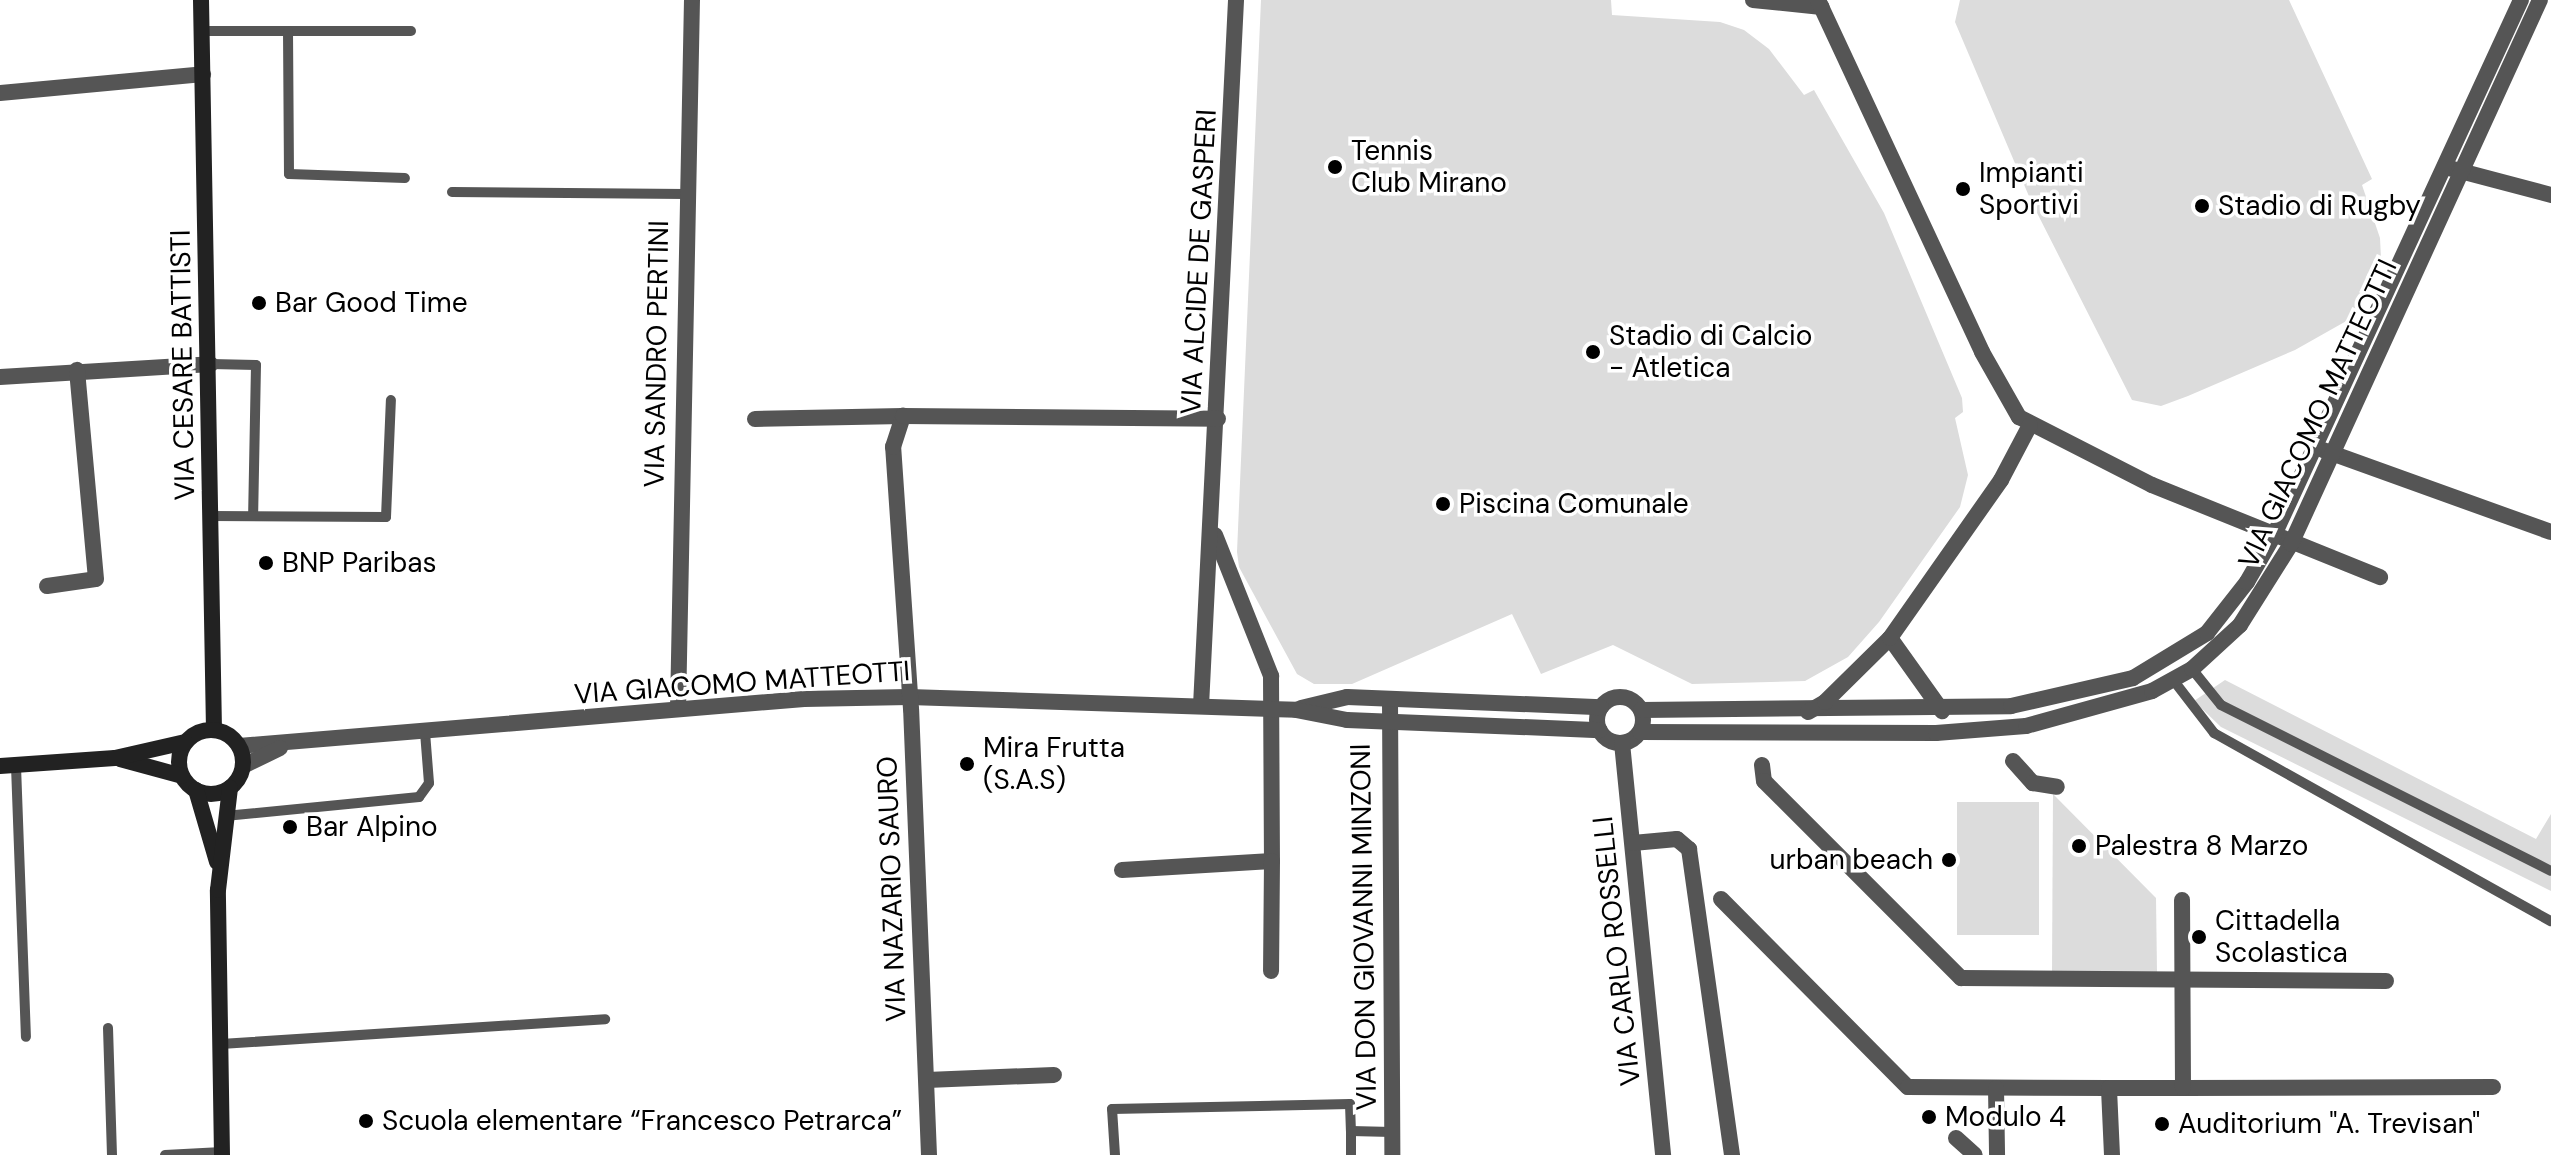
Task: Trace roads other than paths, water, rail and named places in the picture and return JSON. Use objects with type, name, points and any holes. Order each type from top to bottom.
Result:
[{"type":"street","name":"VIA CESARE BATTISTI","points":[[201,0],[211,364],[214,730]]},
{"type":"street","name":"VIA SANDRO PERTINI","points":[[678,709],[692,0]]},
{"type":"street","name":"VIA ALCIDE DE GASPERI","points":[[1201,706],[1213,526],[1236,0]]},
{"type":"street","points":[[1753,0],[1820,3],[2005,399],[2030,425],[2152,485],[2291,544],[2380,577]]},
{"type":"street","name":"VIA GIACOMO MATTEOTTI","points":[[1640,732],[1936,733],[2026,726],[2108,705],[2174,681],[2192,669],[2240,625],[2291,544],[2521,0]]},
{"type":"street","name":"VIA GIACOMO MATTEOTTI","points":[[1296,710],[1347,697],[1601,707],[1622,698],[1641,710],[1942,711],[2053,700],[2153,670],[2207,633],[2247,582],[2274,535],[2314,447],[2452,169],[2540,0]]},
{"type":"street","points":[[0,93],[203,74]]},
{"type":"street","points":[[2452,169],[2551,195]]},
{"type":"street","points":[[0,377],[211,364]]},
{"type":"street","points":[[47,586],[96,579],[77,370]]},
{"type":"street","points":[[755,419],[903,416],[1218,419]]},
{"type":"street","name":"VIA NAZARIO SAURO","points":[[903,416],[893,447],[909,697],[929,1155]]},
{"type":"street","points":[[1808,712],[1825,702],[1890,638],[2001,480],[2030,425]]},
{"type":"street","points":[[2314,447],[2551,532]]},
{"type":"street","name":"VIA ALCIDE DE GASPERI","points":[[1213,526],[1228,575],[1271,676],[1271,971]]},
{"type":"street","points":[[1890,638],[1942,711]]},
{"type":"street","name":"VIA GIACOMO MATTEOTTI","points":[[289,744],[678,709],[909,697],[1296,710],[1388,722],[1600,730],[1622,743]]},
{"type":"street","name":"VIA DON GIOVANNI MINZONI","points":[[1390,699],[1392,1155]]},
{"type":"street","points":[[1600,730],[1601,707]]},
{"type":"street","points":[[1622,743],[1640,732],[1641,710]]},
{"type":"street","points":[[8,766],[115,758],[185,742],[214,730],[239,746],[289,744]]},
{"type":"street","points":[[182,776],[179,760],[185,742]]},
{"type":"street","name":"VIA CARLO ROSSELLI","points":[[1622,743],[1663,1155]]},
{"type":"street","points":[[222,1154],[218,867],[225,816],[230,788],[243,766],[289,744]]},
{"type":"street","points":[[239,746],[243,766]]},
{"type":"street","points":[[115,758],[182,776],[196,790],[218,867]]},
{"type":"street","points":[[2013,761],[2033,783],[2057,787]]},
{"type":"street","points":[[1762,765],[1764,781],[1961,978],[2386,981]]},
{"type":"street","points":[[196,790],[215,794],[230,788]]},
{"type":"street","points":[[1633,843],[1677,839],[1689,849],[1732,1155]]},
{"type":"street","points":[[1122,870],[1272,861]]},
{"type":"street","points":[[1721,899],[1908,1087],[2493,1087]]},
{"type":"street","points":[[2182,900],[2183,1088]]},
{"type":"street","points":[[927,1080],[1054,1075]]},
{"type":"street","points":[[1996,1088],[1997,1155]]},
{"type":"street","points":[[2109,1088],[2112,1155]]},
{"type":"street","points":[[1956,1138],[1975,1155]]},
{"type":"lane","points":[[202,31],[411,31]]},
{"type":"lane","points":[[288,31],[289,174],[405,178]]},
{"type":"lane","points":[[452,192],[686,194]]},
{"type":"lane","points":[[211,364],[256,365],[253,515]]},
{"type":"lane","points":[[211,516],[386,517],[391,400]]},
{"type":"lane","points":[[2192,669],[2221,705],[2551,871]]},
{"type":"lane","points":[[2174,681],[2214,733],[2551,921]]},
{"type":"lane","points":[[225,816],[419,797],[429,783],[425,732]]},
{"type":"lane","points":[[8,766],[26,1037]]},
{"type":"lane","points":[[221,1044],[605,1019]]},
{"type":"lane","points":[[108,1028],[112,1155]]},
{"type":"lane","points":[[1115,1155],[1112,1109],[1350,1104],[1351,1155]]},
{"type":"lane","points":[[1351,1131],[1392,1132]]},
{"type":"lane","points":[[165,1155],[222,1154]]},
{"type":"place","name":"Tennis Club Mirano","points":[[1335,167]]},
{"type":"place","name":"Impianti Sportivi","points":[[1963,189]]},
{"type":"place","name":"Stadio di Rugby","points":[[2202,206]]},
{"type":"place","name":"Bar Good Time","points":[[259,303]]},
{"type":"place","name":"Stadio di Calcio - Atletica","points":[[1593,352]]},
{"type":"place","name":"Piscina Comunale","points":[[1443,504]]},
{"type":"place","name":"BNP Paribas","points":[[266,563]]},
{"type":"place","name":"Mira Frutta (S.A.S)","points":[[967,764]]},
{"type":"place","name":"Bar Alpino","points":[[290,827]]},
{"type":"place","name":"Palestra 8 Marzo","points":[[2079,846]]},
{"type":"place","name":"urban beach","points":[[1949,860]]},
{"type":"place","name":"Cittadella Scolastica","points":[[2199,937]]},
{"type":"place","name":"Modulo 4","points":[[1929,1117]]},
{"type":"place","name":"Scuola elementare “Francesco Petrarca”","points":[[366,1121]]},
{"type":"place","name":"Auditorium \"A. Trevisan\"","points":[[2162,1124]]}]
